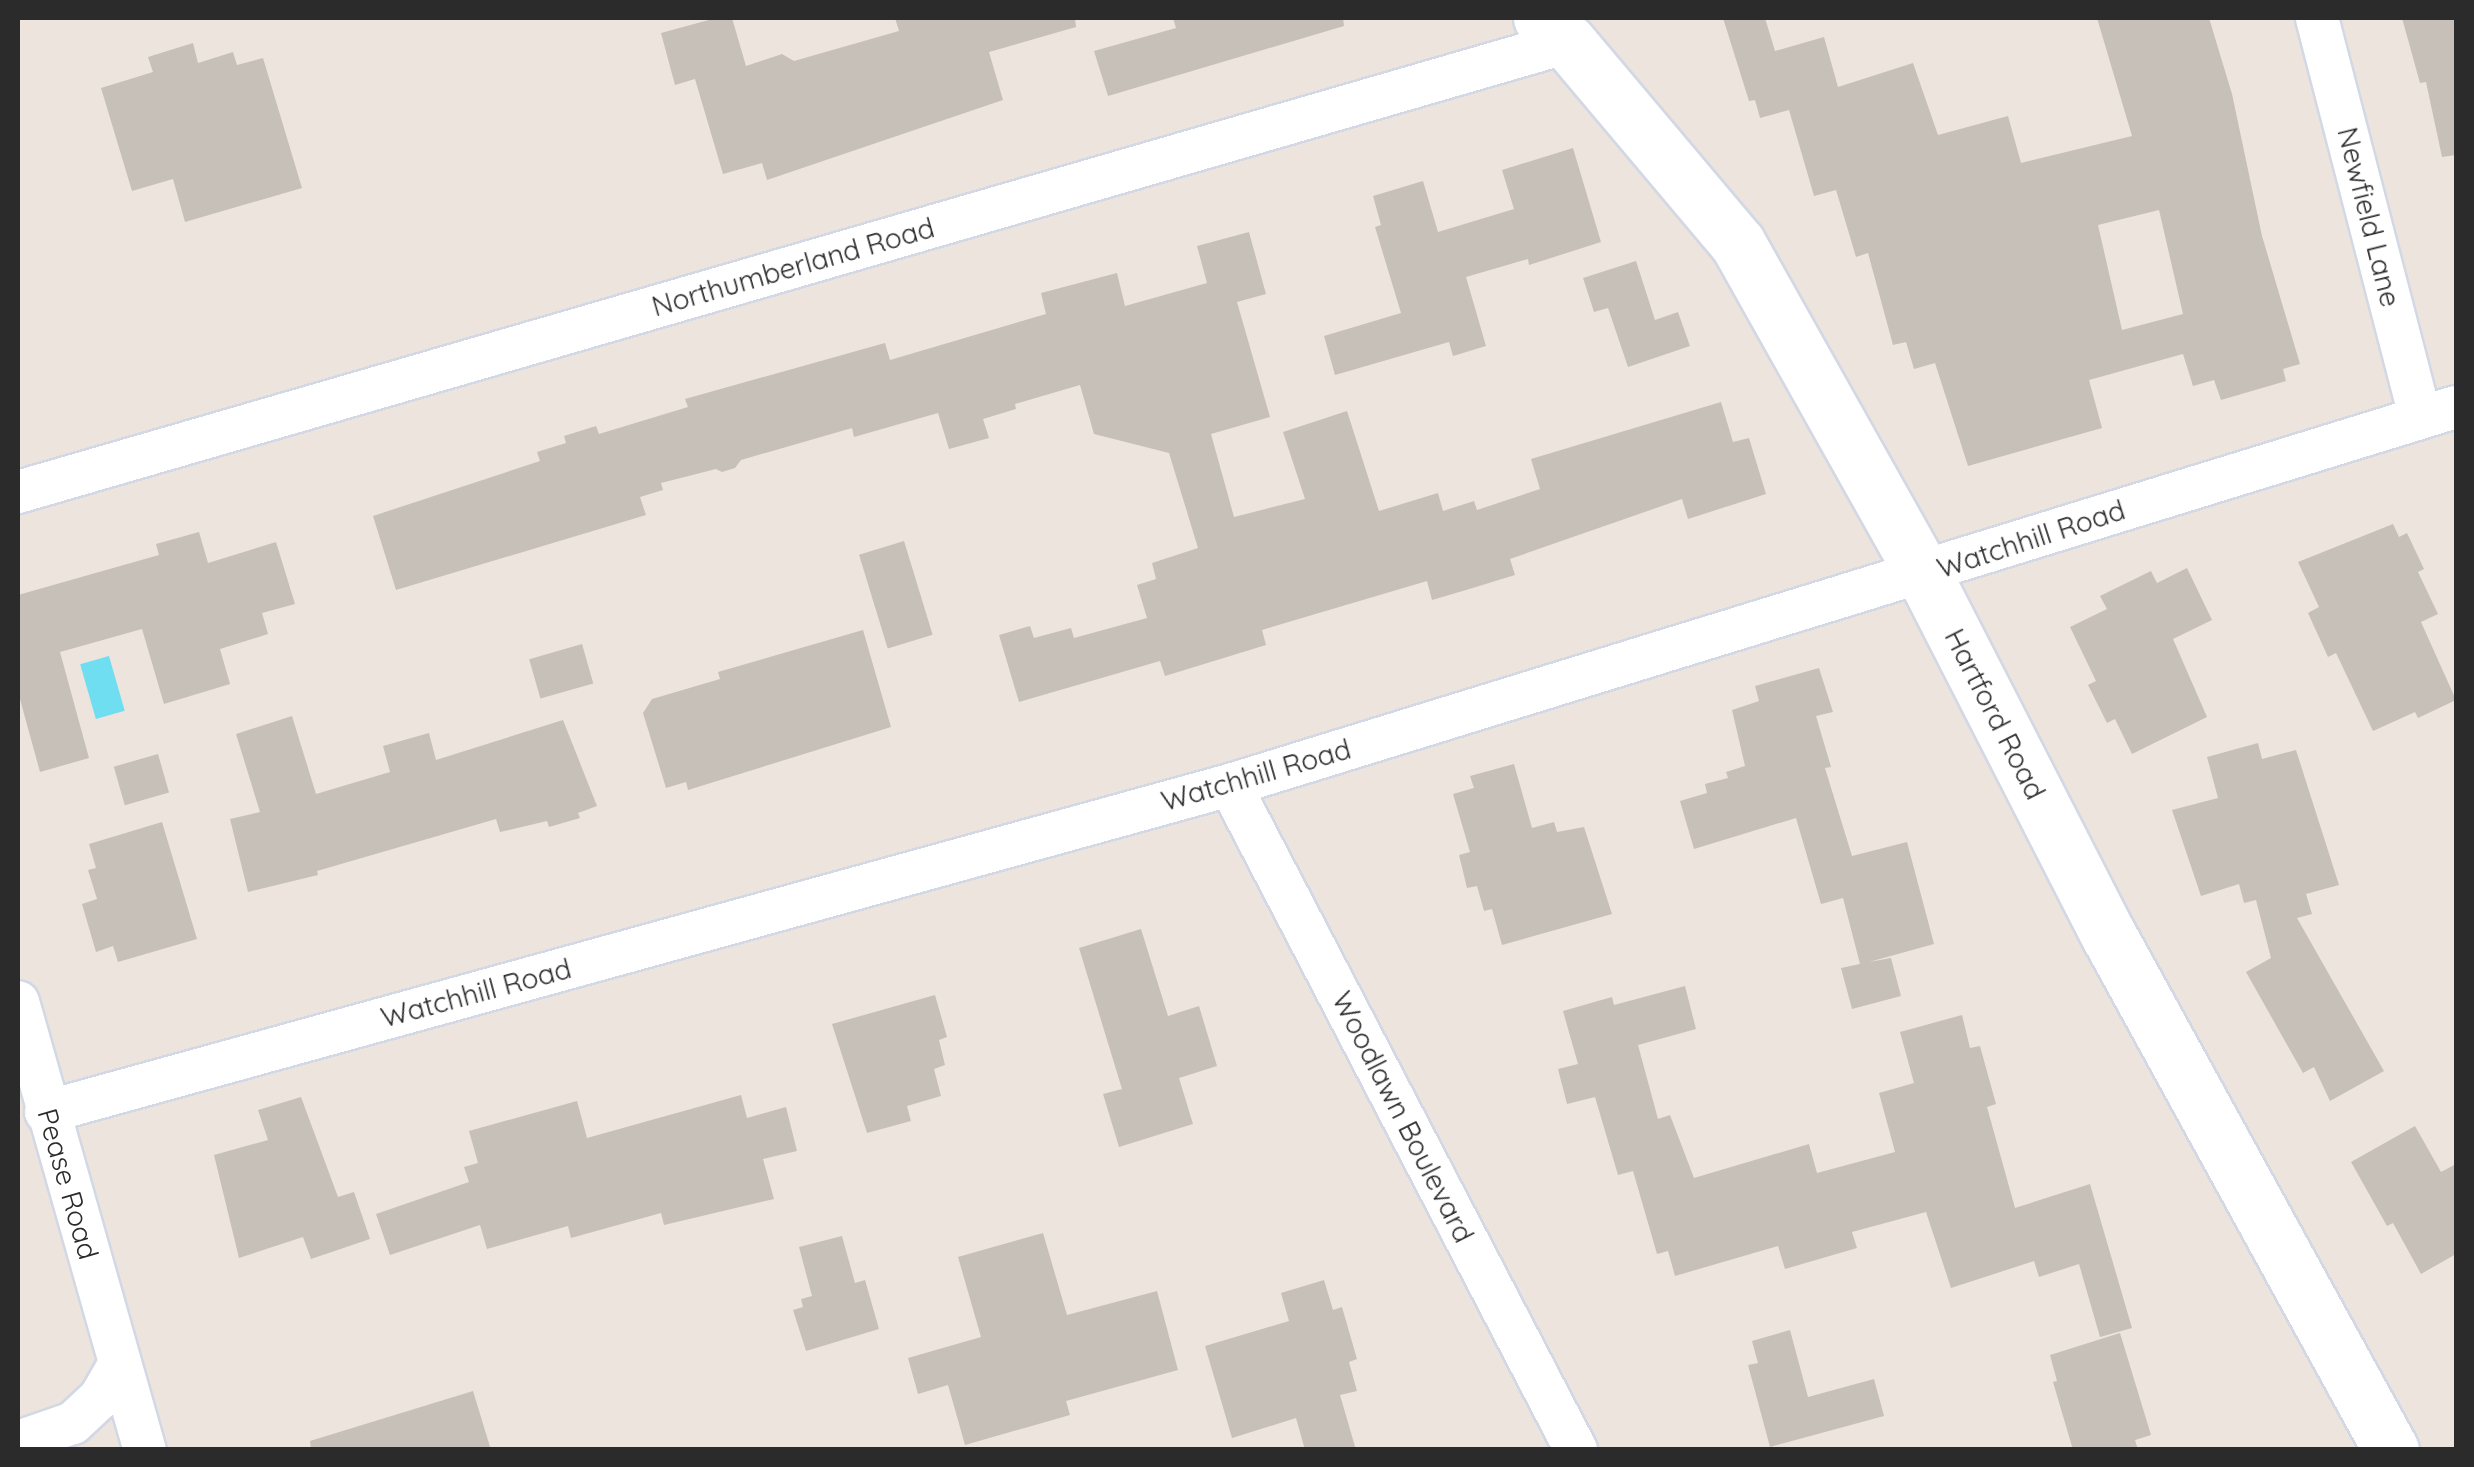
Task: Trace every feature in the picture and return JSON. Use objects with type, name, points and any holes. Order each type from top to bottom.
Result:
[{"type":"street","name":"Newfield Lane","points":[[2317,18],[2438,412]]},
{"type":"street","name":"Northumberland Road","points":[[18,492],[1555,30]]},
{"type":"street","name":"Hartford Road","points":[[1555,30],[1738,244],[1923,573],[2109,936],[2391,1450]]},
{"type":"street","name":"Watchhill Road","points":[[46,1112],[1230,784],[2438,412]]},
{"type":"street","name":"Woodlawn Boulevard","points":[[1230,784],[1576,1450]]},
{"type":"street","name":"Pease Road","points":[[18,1002],[46,1112],[145,1450]]},
{"type":"street","points":[[18,1442],[73,1423],[100,1398],[120,1364]]},
{"type":"water","points":[[109,656],[125,711],[96,719],[80,664]]},
{"type":"building","points":[[716,18],[732,18],[746,66],[782,54],[794,61],[899,31],[895,18],[1075,18],[1076,27],[989,52],[1003,100],[767,180],[762,163],[723,174],[695,79],[675,85],[661,33]]},
{"type":"building","points":[[1173,18],[1343,18],[1344,26],[1108,96],[1094,51],[1176,28]]},
{"type":"building","points":[[1723,18],[1765,18],[1775,51],[1824,37],[1838,87],[1913,63],[1938,135],[2008,116],[2021,163],[2132,136],[2097,18],[2209,18],[2232,94],[2262,236],[2300,364],[2283,369],[2286,381],[2221,400],[2214,380],[2193,386],[2183,354],[2089,380],[2102,428],[1968,466],[1935,363],[1914,369],[1906,342],[1893,345],[1868,253],[1856,257],[1836,190],[1814,196],[1789,110],[1760,118],[1755,100],[1749,101]],"holes":[[[2159,210],[2183,314],[2122,330],[2098,225]]]},
{"type":"building","points":[[2402,18],[2456,18],[2456,155],[2442,157],[2426,82],[2420,83]]},
{"type":"building","points":[[193,43],[198,63],[233,52],[237,65],[263,58],[302,188],[185,222],[173,179],[132,191],[101,88],[153,72],[148,57]]},
{"type":"building","points":[[1573,148],[1601,242],[1529,265],[1528,259],[1466,277],[1486,346],[1453,356],[1449,342],[1335,375],[1324,336],[1401,313],[1375,227],[1381,225],[1373,196],[1423,181],[1438,232],[1514,209],[1502,170]]},
{"type":"building","points":[[1249,232],[1266,294],[1237,302],[1270,417],[1211,434],[1234,517],[1305,499],[1283,432],[1347,411],[1379,511],[1438,493],[1443,511],[1474,501],[1477,510],[1540,489],[1531,459],[1721,402],[1733,442],[1749,438],[1766,494],[1688,519],[1682,499],[1510,559],[1515,575],[1432,600],[1427,581],[1262,630],[1266,645],[1165,676],[1160,661],[1019,702],[999,635],[1030,626],[1034,638],[1071,628],[1074,638],[1147,618],[1137,585],[1156,579],[1152,563],[1198,548],[1169,453],[1094,434],[1080,385],[1015,404],[1016,409],[983,419],[989,438],[949,449],[938,413],[854,437],[852,428],[741,460],[735,468],[722,472],[716,469],[661,483],[663,490],[640,497],[646,515],[396,590],[373,516],[540,461],[537,452],[566,443],[564,436],[596,426],[599,434],[688,407],[685,399],[885,343],[890,360],[1046,314],[1041,293],[1117,273],[1125,306],[1207,283],[1197,246]]},
{"type":"building","points":[[1636,261],[1655,320],[1678,312],[1690,346],[1628,367],[1608,308],[1594,312],[1583,278]]},
{"type":"building","points":[[2393,524],[2399,537],[2407,533],[2424,569],[2418,572],[2438,614],[2421,622],[2456,700],[2418,718],[2415,712],[2373,731],[2336,653],[2328,657],[2308,613],[2319,607],[2298,562]]},
{"type":"building","points":[[199,532],[208,563],[276,542],[295,604],[262,613],[268,634],[220,649],[230,684],[164,704],[142,629],[60,652],[89,758],[40,772],[18,692],[18,595],[159,555],[156,544]]},
{"type":"building","points":[[904,541],[933,635],[888,648],[859,555]]},
{"type":"building","points":[[2187,568],[2212,620],[2173,639],[2207,717],[2132,754],[2115,719],[2107,723],[2088,685],[2096,681],[2070,627],[2107,609],[2100,596],[2151,571],[2157,583]]},
{"type":"building","points":[[863,630],[891,727],[688,790],[686,782],[666,788],[643,713],[652,699],[720,679],[718,672]]},
{"type":"building","points":[[582,644],[593,683],[540,699],[529,659]]},
{"type":"building","points":[[1819,668],[1833,712],[1816,716],[1831,767],[1825,768],[1852,856],[1907,842],[1934,944],[1869,962],[1891,958],[1901,996],[1852,1009],[1841,968],[1860,964],[1843,898],[1821,904],[1796,818],[1694,849],[1680,801],[1707,793],[1705,784],[1728,778],[1726,772],[1745,766],[1732,710],[1759,701],[1755,686]]},
{"type":"building","points":[[292,716],[316,794],[390,772],[383,746],[429,733],[436,760],[563,720],[597,806],[578,813],[580,818],[549,827],[547,821],[500,832],[496,819],[317,871],[318,875],[248,892],[230,819],[260,812],[236,734]]},
{"type":"building","points":[[2258,743],[2262,759],[2296,750],[2339,885],[2306,894],[2312,914],[2297,918],[2384,1071],[2330,1101],[2314,1067],[2303,1073],[2246,972],[2271,958],[2256,900],[2244,903],[2239,884],[2201,896],[2172,810],[2218,798],[2207,757]]},
{"type":"building","points":[[158,754],[169,792],[125,805],[114,767]]},
{"type":"building","points":[[1514,764],[1532,828],[1554,822],[1557,832],[1584,827],[1612,914],[1502,945],[1492,909],[1484,911],[1477,886],[1467,888],[1459,855],[1470,852],[1453,794],[1474,788],[1470,776]]},
{"type":"building","points":[[162,822],[197,939],[118,962],[113,946],[96,952],[82,904],[97,899],[88,870],[96,868],[89,844]]},
{"type":"building","points":[[1141,929],[1168,1016],[1199,1006],[1217,1066],[1179,1078],[1193,1124],[1119,1147],[1103,1094],[1122,1089],[1079,948]]},
{"type":"building","points":[[1685,986],[1696,1029],[1638,1045],[1658,1119],[1670,1115],[1694,1178],[1809,1144],[1817,1173],[1895,1152],[1879,1093],[1914,1083],[1900,1032],[1962,1015],[1970,1048],[1980,1046],[1996,1104],[1987,1107],[2015,1208],[2090,1184],[2132,1328],[2100,1337],[2079,1264],[2039,1277],[2034,1261],[1951,1288],[1926,1212],[1852,1232],[1857,1248],[1785,1269],[1778,1246],[1675,1276],[1668,1251],[1657,1254],[1633,1171],[1618,1175],[1595,1097],[1567,1104],[1558,1069],[1578,1064],[1563,1011],[1612,997],[1614,1005]]},
{"type":"building","points":[[935,995],[947,1037],[939,1040],[945,1065],[934,1069],[941,1096],[907,1106],[911,1121],[867,1133],[832,1024]]},
{"type":"building","points":[[741,1095],[747,1118],[786,1107],[797,1151],[763,1159],[774,1199],[664,1225],[661,1213],[571,1238],[568,1226],[487,1249],[480,1225],[390,1255],[376,1214],[469,1182],[464,1167],[478,1163],[469,1131],[577,1101],[587,1138]]},
{"type":"building","points":[[301,1097],[338,1197],[354,1192],[370,1239],[311,1259],[303,1237],[239,1258],[214,1155],[268,1140],[258,1110]]},
{"type":"building","points":[[2415,1126],[2441,1172],[2456,1164],[2456,1254],[2421,1274],[2393,1223],[2387,1226],[2351,1162]]},
{"type":"building","points":[[1043,1233],[1067,1315],[1157,1291],[1178,1370],[1066,1401],[1070,1415],[965,1445],[948,1385],[918,1394],[908,1358],[981,1337],[958,1257]]},
{"type":"building","points":[[842,1236],[855,1283],[865,1280],[879,1329],[806,1351],[793,1310],[803,1307],[801,1299],[812,1296],[799,1247]]},
{"type":"building","points":[[1324,1280],[1333,1310],[1342,1307],[1357,1359],[1349,1362],[1357,1391],[1340,1395],[1356,1450],[1305,1450],[1296,1418],[1232,1438],[1205,1346],[1289,1321],[1281,1293]]},
{"type":"building","points":[[1790,1330],[1808,1397],[1874,1379],[1884,1416],[1770,1447],[1748,1365],[1758,1363],[1752,1341]]},
{"type":"building","points":[[2120,1333],[2151,1435],[2135,1440],[2138,1450],[2073,1450],[2053,1382],[2057,1381],[2050,1355]]},
{"type":"building","points":[[473,1391],[491,1450],[311,1450],[310,1441]]}]
